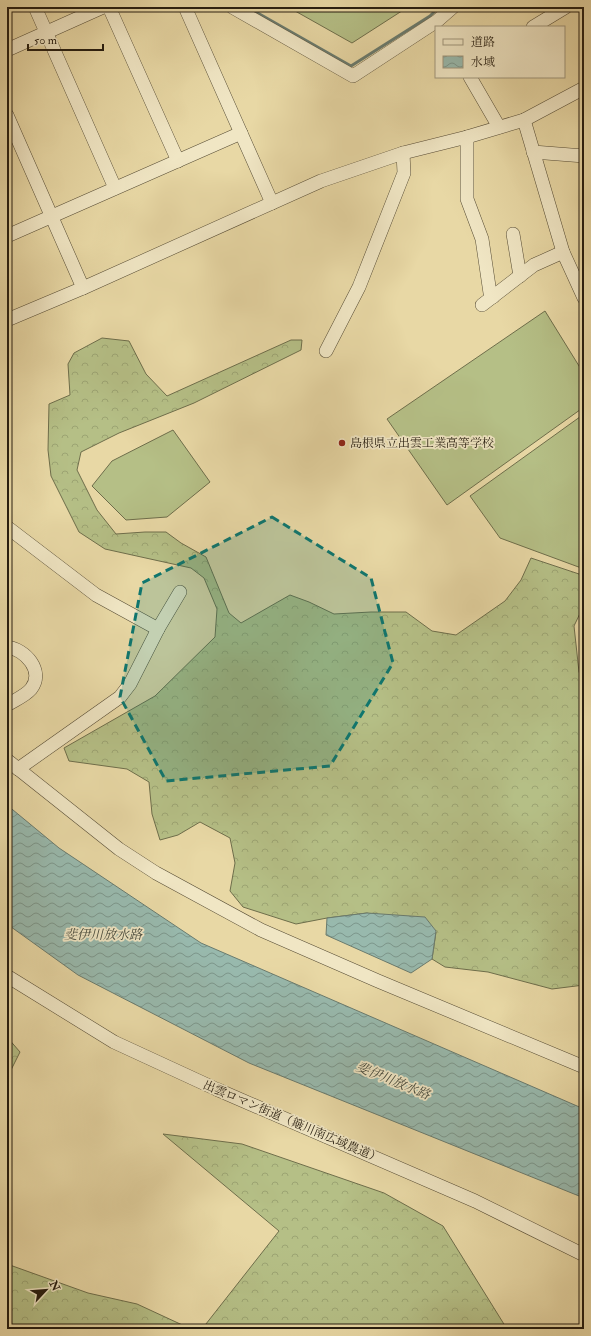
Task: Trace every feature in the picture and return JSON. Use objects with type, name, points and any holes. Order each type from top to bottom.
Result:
[{"type":"street","points":[[35,7],[115,188]]},
{"type":"street","points":[[7,50],[103,7]]},
{"type":"street","points":[[109,7],[178,160]]},
{"type":"street","points":[[185,7],[272,203]]},
{"type":"street","points":[[232,7],[354,76],[435,26]]},
{"type":"street","points":[[439,24],[453,7]]},
{"type":"street","points":[[535,26],[566,7]]},
{"type":"street","points":[[471,78],[499,127]]},
{"type":"street","points":[[7,320],[83,288],[321,181],[402,153],[524,120],[584,88]]},
{"type":"street","points":[[7,115],[83,288]]},
{"type":"street","points":[[524,120],[563,252],[583,294]]},
{"type":"street","points":[[7,236],[241,133]]},
{"type":"street","points":[[467,136],[467,199],[482,239],[490,293],[493,297]]},
{"type":"street","points":[[533,152],[584,156]]},
{"type":"street","points":[[326,351],[359,287],[404,173],[402,153]]},
{"type":"street","points":[[513,234],[520,276]]},
{"type":"street","points":[[482,305],[534,265],[546,258],[563,252]]},
{"type":"street","points":[[7,527],[96,594],[158,629]]},
{"type":"street","points":[[18,769],[120,697],[130,684],[158,629],[180,592]]},
{"type":"street","points":[[7,647],[13,648],[26,655],[33,665],[35,677],[32,688],[20,698],[7,705]]},
{"type":"street","points":[[7,760],[125,853],[156,873],[260,930],[584,1067]]},
{"type":"street","name":"出雲ロマン街道（簸川南広域農道）","points":[[7,976],[114,1042],[216,1089],[475,1200],[584,1255]]},
{"type":"highlighted area","points":[[272,517],[371,578],[393,663],[330,766],[166,781],[120,697],[142,583]]},
{"type":"green space","points":[[288,7],[408,7],[352,43]]},
{"type":"green space","points":[[545,311],[584,374],[584,407],[447,505],[387,419]]},
{"type":"green space","points":[[102,338],[129,341],[146,374],[167,396],[291,340],[302,340],[301,350],[194,403],[119,433],[81,452],[77,470],[97,510],[116,534],[166,532],[181,543],[206,557],[229,613],[241,623],[290,595],[334,614],[406,612],[432,631],[456,635],[505,601],[521,580],[531,558],[579,574],[584,581],[584,605],[574,626],[579,672],[584,681],[584,985],[552,989],[488,972],[445,967],[432,959],[436,932],[367,913],[296,924],[243,907],[230,891],[235,863],[230,838],[200,822],[178,835],[160,840],[152,814],[149,782],[127,769],[69,761],[64,748],[155,696],[215,637],[217,609],[204,578],[191,568],[105,549],[79,532],[51,476],[48,450],[49,404],[70,395],[68,364],[74,353]]},
{"type":"green space","points":[[584,414],[584,569],[500,538],[470,496]]},
{"type":"green space","points":[[173,430],[210,482],[167,517],[126,520],[92,486],[112,461]]},
{"type":"green space","points":[[7,1037],[20,1052],[7,1078]]},
{"type":"green space","points":[[163,1134],[242,1144],[384,1193],[443,1226],[507,1329],[202,1329],[279,1231]]},
{"type":"green space","points":[[7,1264],[88,1293],[137,1304],[191,1329],[7,1329]]},
{"type":"water","name":"斐伊川放水路","points":[[7,805],[59,848],[201,943],[584,1109],[584,1198],[249,1063],[78,975],[7,924]]},
{"type":"water","points":[[367,913],[425,917],[436,931],[432,959],[411,973],[326,935],[327,918]]},
{"type":"waterway","points":[[247,7],[351,66],[430,16],[439,7]]},
{"type":"place","name":"島根県立出雲工業高等学校","points":[[342,443]]}]
